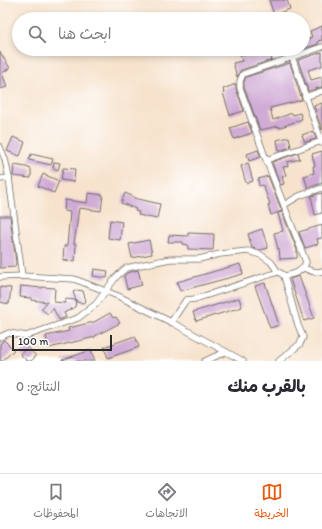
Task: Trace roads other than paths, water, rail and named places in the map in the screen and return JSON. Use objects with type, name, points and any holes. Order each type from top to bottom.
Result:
[{"type":"street","points":[[310,50],[322,46]]},
{"type":"street","points":[[266,160],[322,142],[292,57],[243,74],[240,81],[240,88],[266,160],[306,262],[304,268],[299,272],[284,276]]},
{"type":"street","points":[[305,96],[322,91]]},
{"type":"street","points":[[0,147],[5,159],[9,178],[22,276]]},
{"type":"street","points":[[0,179],[9,178]]},
{"type":"street","points":[[284,205],[299,196],[322,188]]},
{"type":"street","points":[[0,336],[9,332],[26,336],[78,318],[96,304],[116,277],[126,268],[170,260],[199,259],[220,254],[248,251],[261,255],[271,262],[278,272],[284,276],[298,325],[303,337],[300,344],[279,361]]},
{"type":"street","points":[[304,268],[312,271],[322,271]]},
{"type":"street","points":[[171,322],[186,300],[195,299],[278,272]]},
{"type":"street","points":[[0,277],[22,276],[74,279],[105,291],[171,322],[243,361]]},
{"type":"street","points":[[204,361],[226,352]]}]
